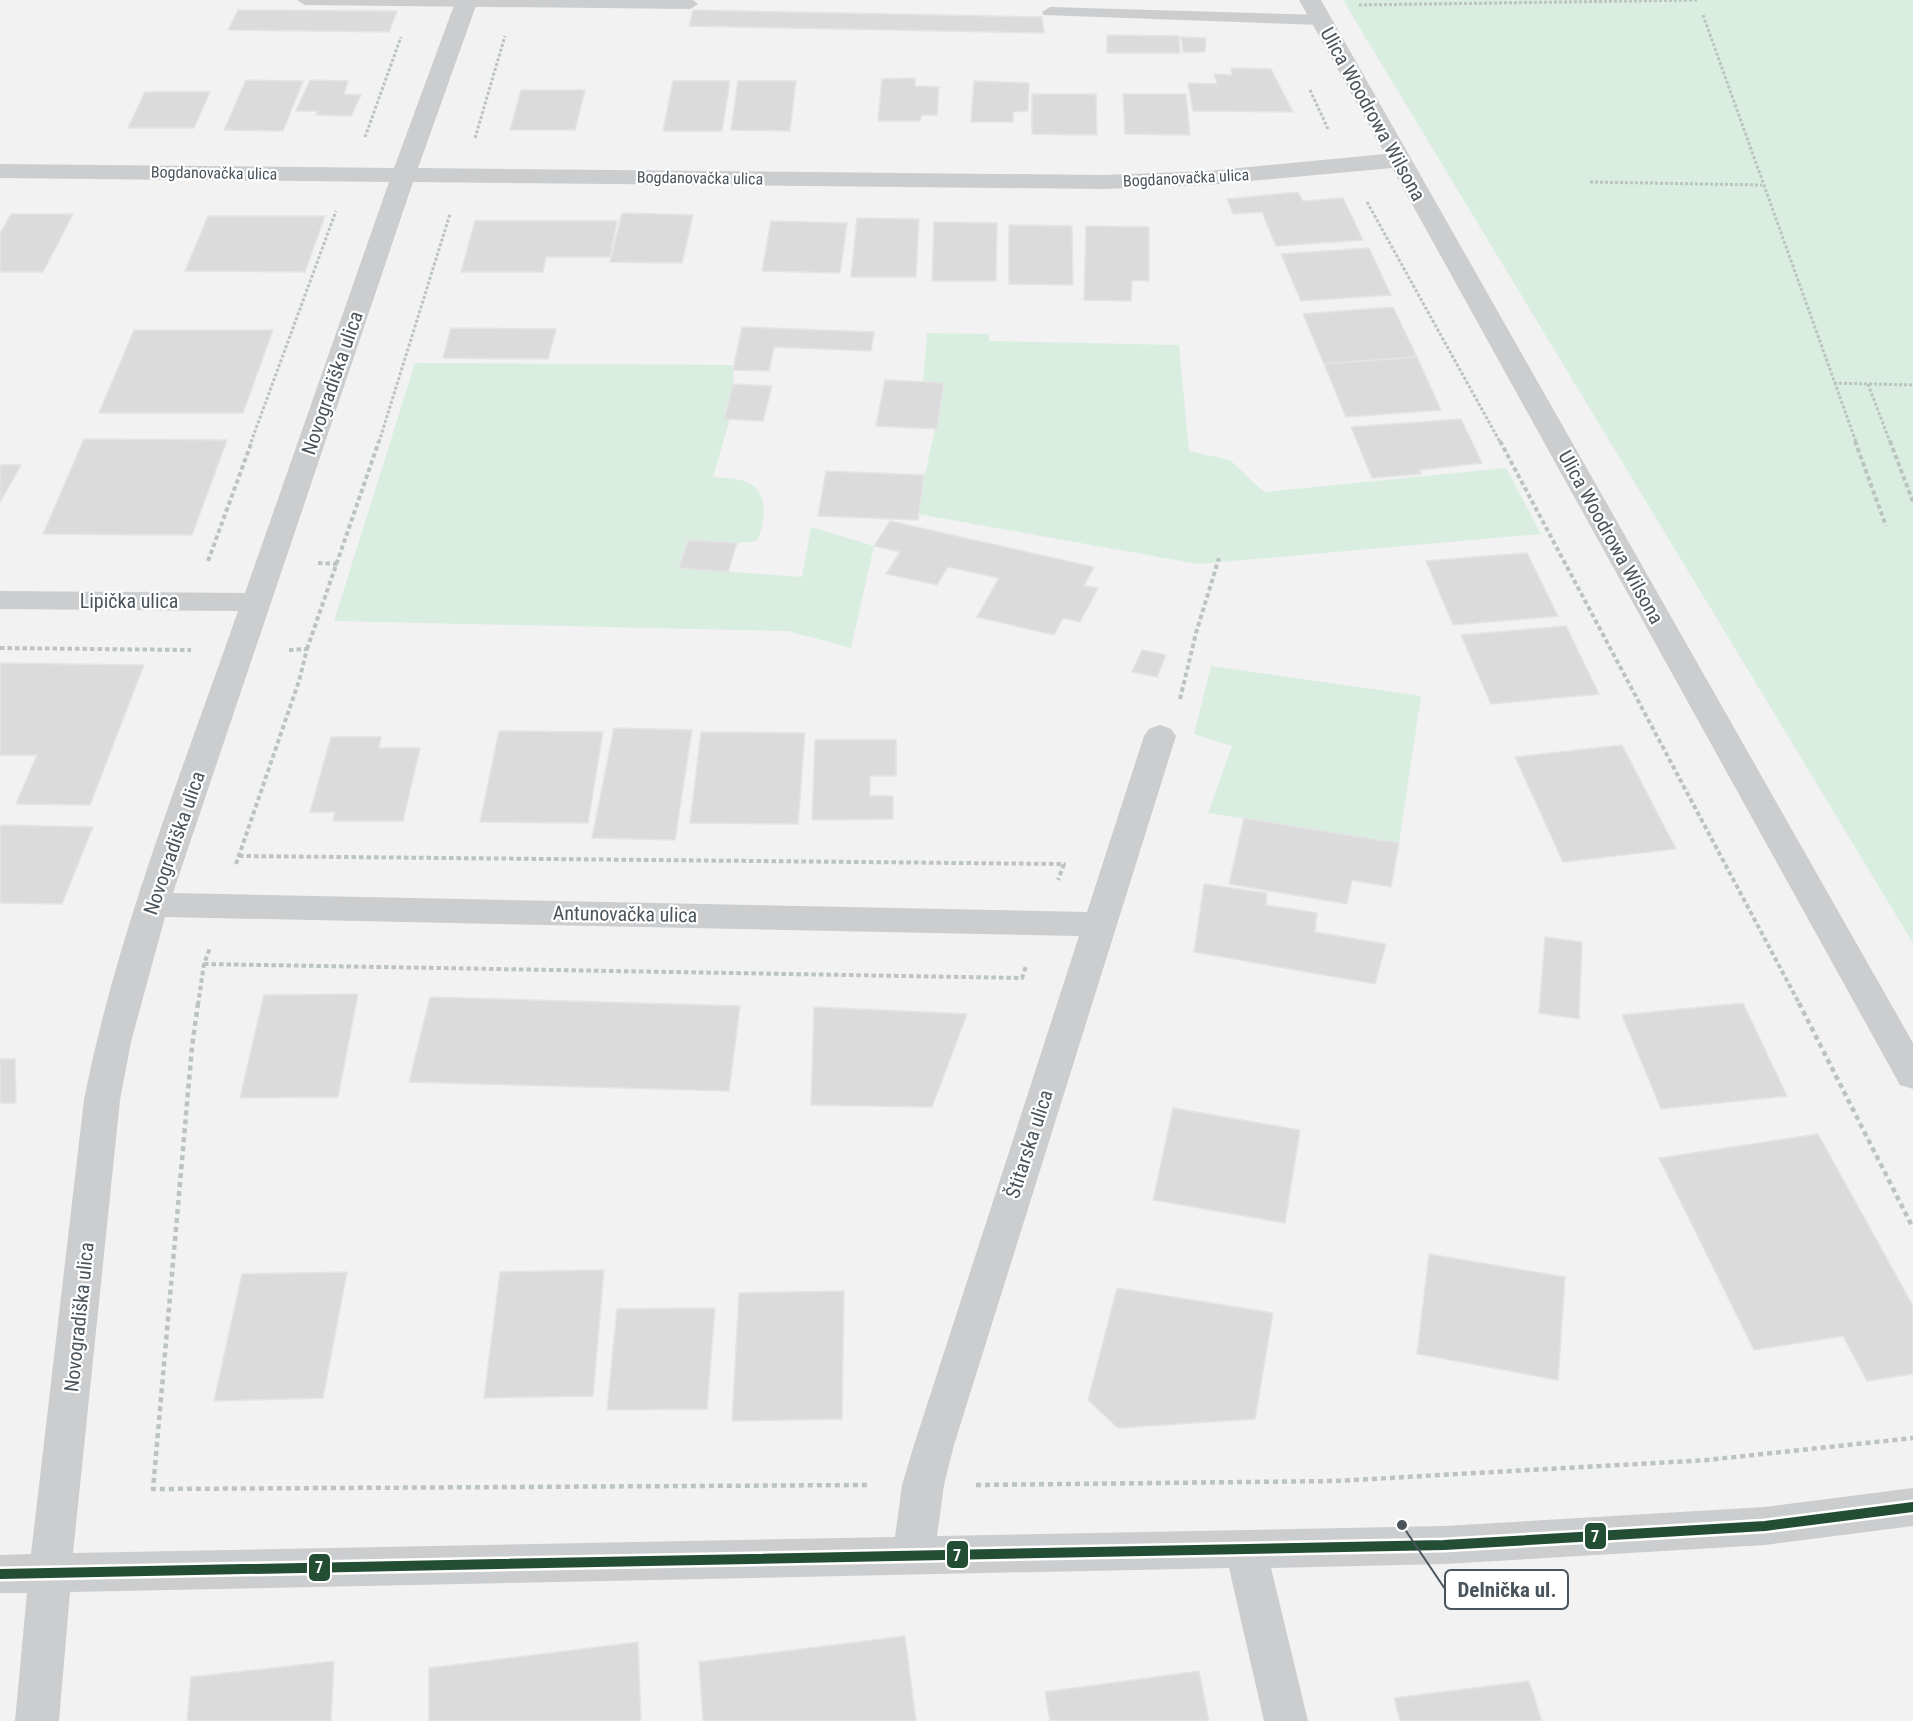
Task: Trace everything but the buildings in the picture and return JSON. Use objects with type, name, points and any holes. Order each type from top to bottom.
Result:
[{"type":"street","name":"Novogradiška ulica","points":[[37,1721],[50,1573],[102,1100],[113,1042],[152,905],[404,175],[467,0]]},
{"type":"street","name":"Ulica Woodrowa Wilsona","points":[[1314,8],[1913,1075]]},
{"type":"street","name":"Bogdanovačka ulica","points":[[0,171],[1113,182],[1208,178],[1399,160]]},
{"type":"street","name":"Lipička ulica","points":[[0,600],[257,602]]},
{"type":"street","name":"Štitarska ulica","points":[[913,1555],[923,1485],[1098,925],[1160,736]]},
{"type":"street","name":"Antunovačka ulica","points":[[152,905],[1043,922],[1098,925]]},
{"type":"street","points":[[0,1574],[1444,1545],[1765,1526],[1913,1507]]},
{"type":"street","points":[[1246,1550],[1286,1721]]},
{"type":"lane","points":[[305,0],[690,4]]},
{"type":"lane","points":[[1050,12],[1314,8]]},
{"type":"path","points":[[207,561],[415,0]]},
{"type":"path","points":[[1314,8],[1698,0]]},
{"type":"path","points":[[516,1],[373,461],[307,650],[204,964],[192,1047],[153,1489],[1335,1481],[1707,1460],[1913,1438]]},
{"type":"path","points":[[1703,15],[1886,526]]},
{"type":"path","points":[[1310,89],[1347,165],[1554,539],[1778,962],[1913,1228]]},
{"type":"path","points":[[1590,182],[1762,185]]},
{"type":"path","points":[[1834,383],[1913,385]]},
{"type":"path","points":[[1868,384],[1913,502]]},
{"type":"path","points":[[1160,736],[1177,712],[1196,633],[1219,558]]},
{"type":"path","points":[[0,648],[307,650]]},
{"type":"green space","points":[[1344,0],[1913,0],[1913,943],[1350,12]]},
{"type":"green space","points":[[927,333],[989,334],[989,341],[1179,345],[1189,451],[1230,460],[1264,492],[1506,468],[1541,534],[1198,564],[918,514],[944,384],[923,382]]},
{"type":"green space","points":[[415,363],[734,365],[733,384],[724,419],[730,419],[713,477],[739,480],[754,486],[764,508],[762,526],[757,541],[737,543],[689,540],[679,568],[802,577],[811,527],[874,546],[851,648],[788,631],[334,621]]},
{"type":"green space","points":[[1211,666],[1421,696],[1399,843],[1208,813],[1232,746],[1194,734]]},
{"type":"transit line","name":"7","points":[[0,1574],[1444,1545],[1765,1526],[1913,1507]]},
{"type":"place","name":"Delnička ul.","points":[[1402,1525]]}]
